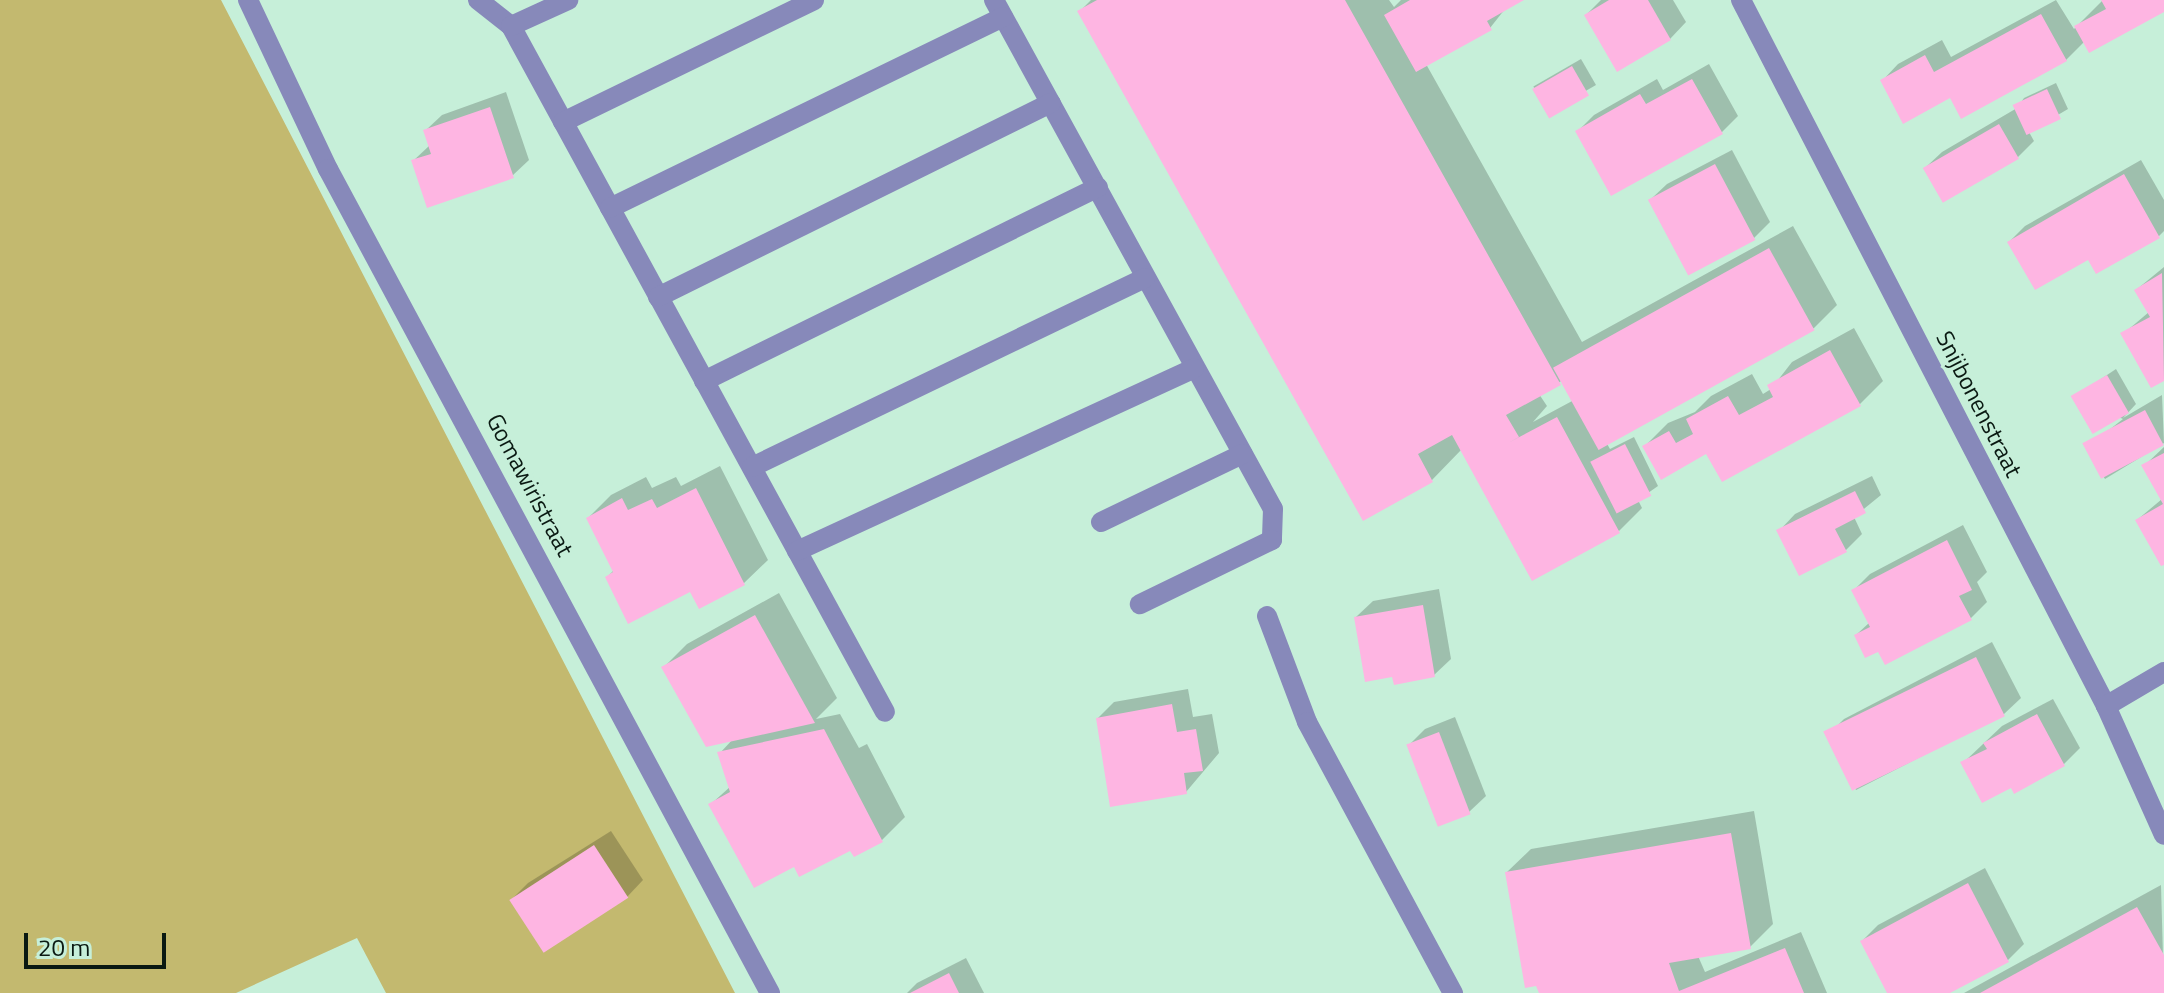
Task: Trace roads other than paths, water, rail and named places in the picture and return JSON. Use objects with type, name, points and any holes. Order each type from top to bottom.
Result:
[{"type":"street","name":"Gomawiristraat","points":[[248,0],[328,169],[770,993]]},
{"type":"street","points":[[478,0],[511,26],[885,712]]},
{"type":"street","points":[[511,26],[568,0]]},
{"type":"street","points":[[563,122],[814,0]]},
{"type":"street","name":"Snijbonenstraat","points":[[1741,0],[2106,706],[2164,835]]},
{"type":"street","points":[[610,208],[998,9],[1273,509],[1272,540],[1140,604]]},
{"type":"street","points":[[658,297],[1051,103]]},
{"type":"street","points":[[704,381],[1098,187]]},
{"type":"street","points":[[752,467],[1145,278]]},
{"type":"street","points":[[797,551],[1194,368]]},
{"type":"street","points":[[1101,522],[1242,454]]},
{"type":"street","points":[[1267,616],[1307,722],[1453,993]]},
{"type":"street","points":[[2106,706],[2164,672]]}]
